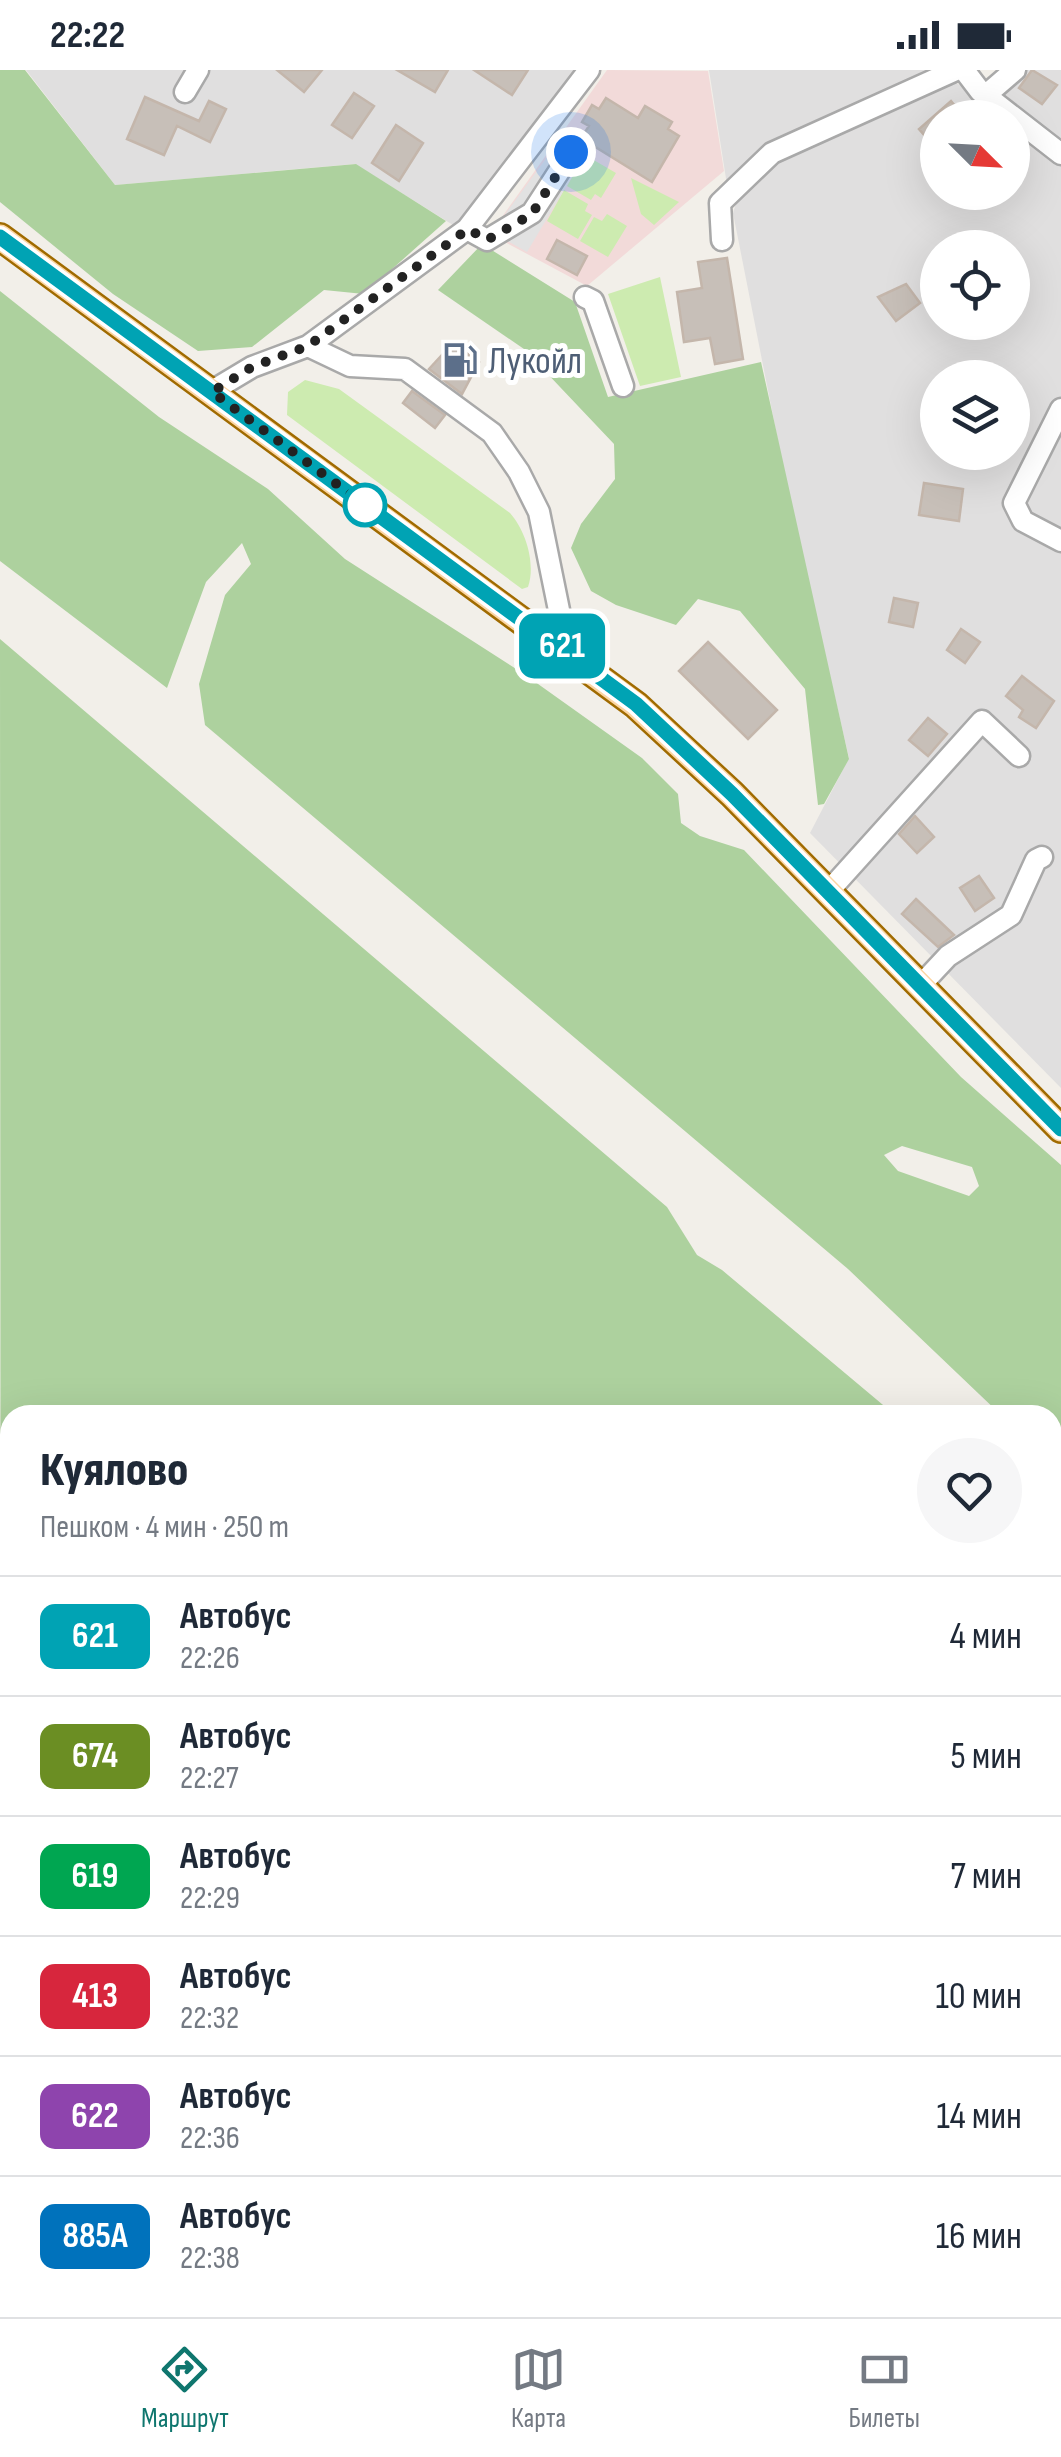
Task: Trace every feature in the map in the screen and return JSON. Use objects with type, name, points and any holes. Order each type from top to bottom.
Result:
[{"type":"main road","points":[[0,237],[578,658],[685,747],[1061,1129]]},
{"type":"street","points":[[185,92],[198,70]]},
{"type":"street","points":[[212,392],[252,367],[308,346],[468,229],[589,70]]},
{"type":"street","points":[[722,240],[720,204],[772,153],[956,70]]},
{"type":"street","points":[[964,70],[986,95],[1061,154]]},
{"type":"street","points":[[986,95],[1015,70]]},
{"type":"street","points":[[468,229],[487,240],[532,214],[571,152]]},
{"type":"street","points":[[585,297],[593,302],[623,386]]},
{"type":"street","points":[[308,346],[350,366],[404,369],[492,433],[519,472],[539,512],[560,615],[578,658]]},
{"type":"street","points":[[1061,410],[1054,415],[1014,503],[1023,522],[1061,541]]},
{"type":"street","points":[[827,893],[982,721],[1020,756]]},
{"type":"street","points":[[919,987],[948,956],[1011,915],[1036,860],[1042,857]]},
{"type":"shaded area","points":[[26,70],[601,70],[461,230],[355,164],[115,185]]},
{"type":"shaded area","points":[[607,70],[708,71],[724,171],[587,286],[501,240],[494,228]]},
{"type":"shaded area","points":[[709,70],[948,70],[756,154],[727,185]]},
{"type":"shaded area","points":[[1004,70],[1061,70],[1061,1088],[810,833],[849,758],[791,507],[733,213],[737,200],[777,159],[955,82],[975,96]]},
{"type":"shaded area","points":[[559,141],[585,155],[527,252],[502,238],[495,228]]},
{"type":"green space","points":[[0,70],[25,70],[115,185],[356,164],[446,221],[364,294],[324,290],[252,347],[198,351],[113,294],[0,202]]},
{"type":"green space","points":[[585,155],[616,173],[601,198],[595,194],[591,200],[567,186]]},
{"type":"green space","points":[[631,178],[679,202],[654,225],[641,214]]},
{"type":"green space","points":[[564,190],[588,204],[585,211],[592,215],[578,239],[547,221]]},
{"type":"green space","points":[[607,214],[627,226],[608,257],[580,241],[594,217],[602,221]]},
{"type":"green space","points":[[482,244],[575,302],[608,397],[761,362],[849,759],[824,804],[818,805],[805,689],[740,611],[698,599],[676,625],[616,605],[591,591],[571,548],[581,524],[615,479],[614,444],[524,349],[438,290]]},
{"type":"green space","points":[[660,277],[681,377],[640,386],[608,294]]},
{"type":"green space","points":[[0,291],[159,417],[268,489],[345,559],[524,674],[642,758],[678,794],[681,823],[700,836],[744,850],[961,1077],[1061,1165],[1061,1405],[991,1405],[848,1269],[205,725],[199,684],[225,595],[251,564],[242,543],[206,582],[167,688],[0,561]],"holes":[[[902,1146],[972,1167],[979,1186],[969,1196],[898,1171],[884,1155]]]},
{"type":"green space","points":[[305,380],[339,389],[510,513],[528,548],[528,587],[522,589],[287,415],[288,392]]},
{"type":"green space","points":[[0,639],[667,1207],[697,1255],[722,1270],[883,1405],[0,1405]]},
{"type":"building","points":[[277,70],[322,70],[304,92]]},
{"type":"building","points":[[397,70],[448,70],[435,92]]},
{"type":"building","points":[[474,70],[528,70],[512,95]]},
{"type":"building","points":[[1032,70],[1057,85],[1042,104],[1019,88]]},
{"type":"building","points":[[354,93],[374,106],[352,138],[332,125]]},
{"type":"building","points":[[145,97],[199,121],[209,101],[226,109],[210,142],[177,126],[164,155],[127,139]]},
{"type":"building","points":[[606,98],[638,118],[645,106],[672,122],[668,129],[679,136],[652,182],[581,138],[589,126],[582,122],[592,105],[599,109]]},
{"type":"building","points":[[396,125],[423,143],[399,181],[372,163]]},
{"type":"building","points":[[557,240],[587,256],[577,275],[547,259]]},
{"type":"building","points":[[727,258],[743,359],[715,364],[710,338],[684,342],[677,292],[702,288],[698,262]]},
{"type":"building","points":[[906,284],[920,303],[896,321],[878,297]]},
{"type":"building","points":[[453,343],[479,362],[462,394],[429,369]]},
{"type":"building","points":[[412,391],[445,415],[435,428],[403,403]]},
{"type":"building","points":[[924,483],[963,489],[959,521],[919,515]]},
{"type":"building","points":[[894,598],[918,603],[913,627],[889,622]]},
{"type":"building","points":[[961,629],[980,642],[965,663],[947,650]]},
{"type":"building","points":[[708,642],[777,710],[748,739],[679,671]]},
{"type":"building","points":[[1022,676],[1054,701],[1036,728],[1019,717],[1023,710],[1006,696]]},
{"type":"building","points":[[928,718],[947,734],[928,756],[909,740]]},
{"type":"building","points":[[915,816],[934,837],[917,853],[899,834]]},
{"type":"building","points":[[979,876],[994,898],[975,911],[960,888]]},
{"type":"building","points":[[916,899],[954,935],[938,947],[902,914]]},
{"type":"bus line","name":"621","points":[[0,237],[636,704],[732,794],[1061,1129]]},
{"type":"place","name":"Лукойл","points":[[460,360]]},
{"type":"route","points":[[365,505],[368,506],[212,392],[252,367],[308,346],[468,229],[487,240],[532,214],[571,152]]}]
